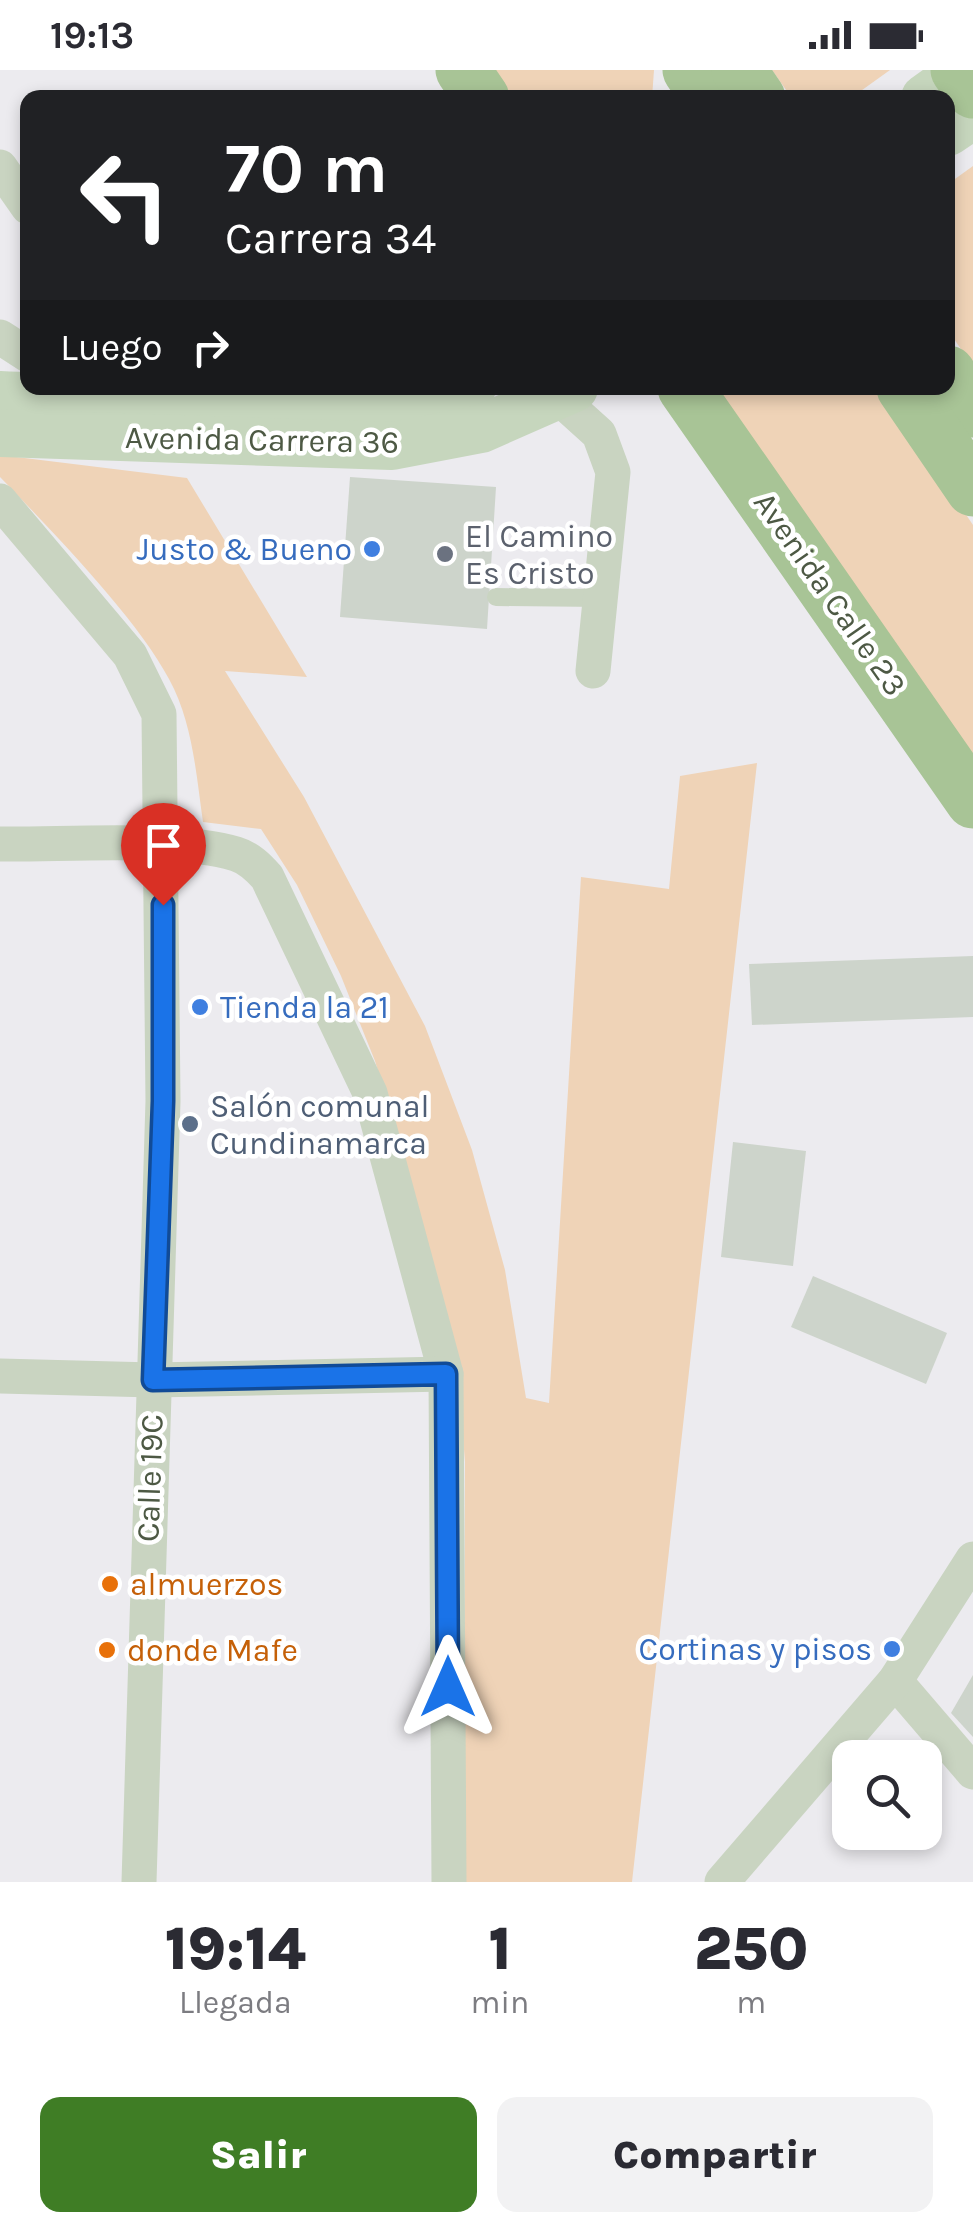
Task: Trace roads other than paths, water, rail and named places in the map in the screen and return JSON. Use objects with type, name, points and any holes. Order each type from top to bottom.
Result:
[{"type":"highway","points":[[955,383],[973,410]]},
{"type":"highway","name":"Avenida Calle 23","points":[[691,395],[973,802]]},
{"type":"highway","points":[[909,395],[973,489]]},
{"type":"main road","name":"Avenida Carrera 36","points":[[159,395],[296,408],[395,405],[440,395]]},
{"type":"main road","name":"Avenida Carrera 36","points":[[0,433],[392,446],[481,429],[559,395]]},
{"type":"street","points":[[0,167],[20,196]]},
{"type":"street","points":[[568,395],[599,434],[614,472],[593,672]]},
{"type":"street","name":"Calle 19C","points":[[0,500],[130,655],[159,714],[163,1101],[139,1882]]},
{"type":"street","points":[[0,844],[162,845],[236,854],[254,863],[266,877],[370,1093],[446,1374],[449,1882]]},
{"type":"street","points":[[0,1376],[153,1380],[446,1374]]},
{"type":"street","points":[[722,1882],[894,1681],[973,1559]]},
{"type":"street","points":[[894,1681],[973,1772]]},
{"type":"lane","points":[[496,597],[602,598]]},
{"type":"place","name":"Justo & Bueno","points":[[372,549]]},
{"type":"place","name":"El Camino Es Cristo","points":[[445,554]]},
{"type":"place","name":"Tienda la 21","points":[[200,1007]]},
{"type":"place","name":"Salón comunal Cundinamarca","points":[[190,1124]]},
{"type":"place","name":"almuerzos","points":[[110,1584]]},
{"type":"place","name":"Cortinas y pisos","points":[[892,1649]]},
{"type":"place","name":"donde Mafe","points":[[107,1650]]}]
